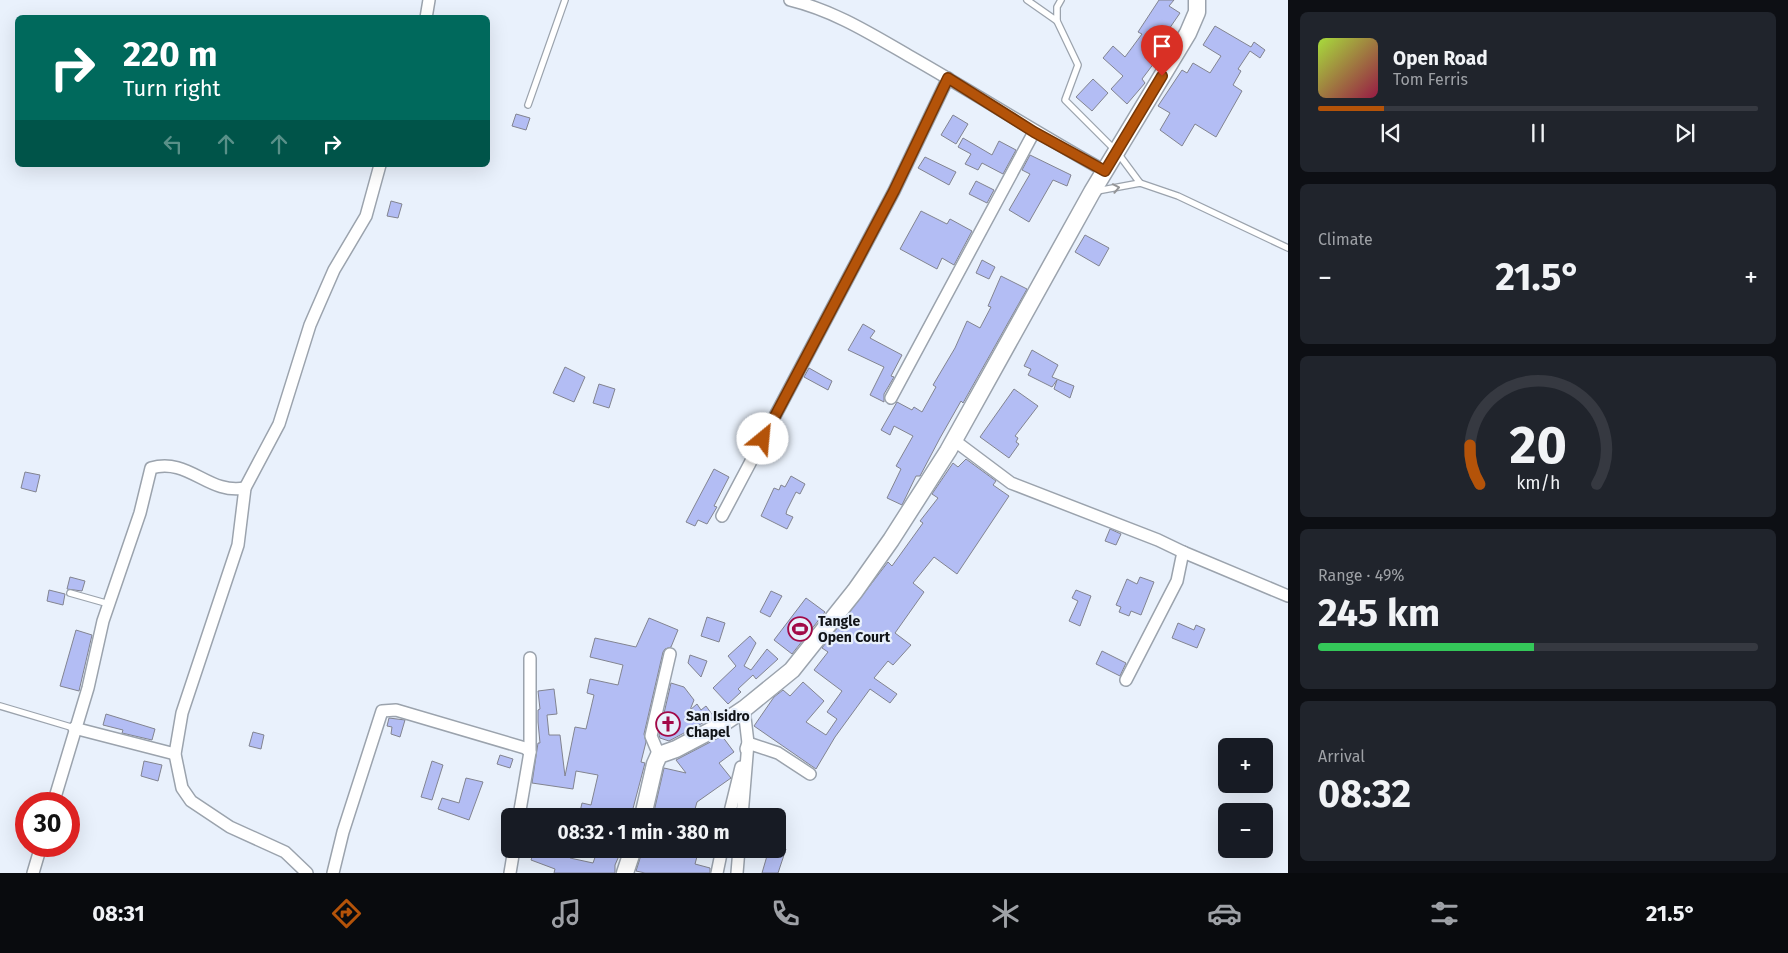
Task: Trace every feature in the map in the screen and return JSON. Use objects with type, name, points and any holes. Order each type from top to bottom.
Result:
[{"type":"street","points":[[426,15],[429,0]]},
{"type":"street","points":[[790,0],[823,9],[846,19],[948,78],[1034,132],[1105,171]]},
{"type":"street","points":[[645,808],[655,764],[659,755],[676,749],[714,729],[744,709],[792,670],[849,598],[891,540],[954,441],[1092,192],[1188,33],[1197,12],[1197,0]]},
{"type":"street","points":[[722,516],[894,191],[948,78]]},
{"type":"street","points":[[891,398],[1034,132]]},
{"type":"street","points":[[307,873],[284,852],[242,830],[230,827],[191,801],[182,788],[175,754],[182,713],[238,545],[245,488],[279,424],[310,325],[330,279],[366,216],[379,167]]},
{"type":"street","points":[[954,441],[1011,483],[1158,540],[1288,596]]},
{"type":"street","points":[[56,792],[74,728],[88,688],[109,604],[140,513],[152,468],[165,464],[182,468],[227,490],[245,488]]},
{"type":"street","points":[[1126,680],[1177,581],[1183,552]]},
{"type":"street","points":[[659,755],[651,736],[670,654]]},
{"type":"street","points":[[520,808],[530,752],[530,658]]},
{"type":"street","points":[[333,873],[343,832],[382,711],[390,709],[411,714],[525,748],[530,752]]},
{"type":"street","points":[[743,808],[748,743],[744,709]]},
{"type":"street","points":[[74,728],[175,754]]},
{"type":"street","points":[[748,743],[778,753],[810,774]]},
{"type":"street","points":[[731,808],[748,743]]},
{"type":"street","points":[[33,873],[38,857]]},
{"type":"street","points":[[510,873],[512,858]]},
{"type":"street","points":[[625,873],[630,858]]},
{"type":"street","points":[[717,873],[720,858]]},
{"type":"street","points":[[737,873],[738,858]]},
{"type":"lane","points":[[528,105],[565,0]]},
{"type":"lane","points":[[1027,0],[1057,21]]},
{"type":"lane","points":[[1061,0],[1057,7],[1057,21],[1078,65],[1065,100],[1117,152],[1140,183]]},
{"type":"lane","points":[[1092,192],[1140,183],[1178,196],[1288,248]]},
{"type":"lane","points":[[70,593],[109,604]]},
{"type":"lane","points":[[0,706],[74,728]]},
{"type":"building","points":[[1159,0],[1174,0],[1169,6],[1180,13],[1167,32],[1169,33],[1166,38],[1170,42],[1142,79],[1145,83],[1127,104],[1111,89],[1123,76],[1103,58],[1113,46],[1125,57],[1142,34],[1138,32]]},
{"type":"building","points":[[1215,26],[1251,47],[1254,42],[1265,50],[1260,58],[1250,51],[1238,69],[1241,71],[1233,85],[1242,91],[1216,137],[1195,124],[1182,146],[1160,130],[1170,113],[1158,106],[1182,70],[1187,73],[1193,63],[1210,73],[1221,56],[1203,45]]},
{"type":"building","points":[[1093,79],[1108,93],[1092,111],[1076,97]]},
{"type":"building","points":[[516,114],[530,118],[526,130],[512,126]]},
{"type":"building","points":[[953,115],[968,124],[956,144],[941,135]]},
{"type":"building","points":[[963,138],[992,155],[999,141],[1016,150],[1003,174],[982,163],[978,170],[965,164],[971,154],[958,147]]},
{"type":"building","points":[[1030,155],[1071,175],[1067,186],[1053,180],[1029,222],[1009,210],[1030,174],[1022,170]]},
{"type":"building","points":[[925,157],[956,172],[949,185],[918,168]]},
{"type":"building","points":[[976,181],[994,190],[987,203],[969,194]]},
{"type":"building","points":[[391,201],[402,204],[398,218],[387,216]]},
{"type":"building","points":[[921,211],[947,224],[950,219],[972,231],[954,265],[942,258],[937,269],[900,249]]},
{"type":"building","points":[[1085,235],[1109,248],[1099,266],[1075,252]]},
{"type":"building","points":[[982,260],[995,267],[989,279],[976,273]]},
{"type":"building","points":[[1001,276],[1027,289],[963,403],[961,401],[920,476],[916,476],[902,505],[887,498],[901,469],[896,466],[913,436],[894,426],[890,435],[881,430],[897,402],[912,410],[914,407],[922,412],[936,387],[933,385],[955,348],[967,321],[980,328],[991,307],[988,306]]},
{"type":"building","points":[[863,324],[875,331],[870,338],[902,355],[891,376],[894,377],[884,394],[884,402],[870,395],[884,367],[848,350]]},
{"type":"building","points":[[1032,350],[1058,365],[1052,377],[1074,386],[1070,398],[1054,389],[1057,380],[1052,387],[1028,375],[1031,369],[1024,366]]},
{"type":"building","points":[[565,367],[585,377],[574,402],[553,393]]},
{"type":"building","points":[[809,368],[832,381],[828,390],[804,377]]},
{"type":"building","points":[[599,384],[615,389],[609,408],[593,403]]},
{"type":"building","points":[[1014,389],[1038,406],[1015,436],[1018,438],[1016,442],[1019,444],[1009,458],[980,437]]},
{"type":"building","points":[[966,459],[996,481],[993,485],[1009,496],[957,574],[934,557],[913,583],[924,592],[895,633],[911,645],[893,665],[888,661],[874,678],[897,694],[890,703],[870,689],[835,737],[816,769],[754,726],[774,697],[783,690],[790,696],[803,682],[824,701],[806,722],[826,735],[837,719],[827,712],[842,691],[814,670],[828,652],[822,648],[888,562],[892,566],[923,523],[920,521],[938,498],[932,494],[953,463],[958,467]]},
{"type":"building","points":[[714,469],[729,477],[714,506],[717,507],[707,524],[698,520],[695,526],[686,522]]},
{"type":"building","points":[[25,472],[40,475],[36,492],[21,488]]},
{"type":"building","points":[[791,476],[805,484],[800,494],[796,492],[787,510],[786,514],[793,517],[787,529],[761,516],[774,488],[779,490],[781,485],[785,487]]},
{"type":"building","points":[[1110,529],[1121,534],[1116,545],[1105,541]]},
{"type":"building","points":[[70,577],[85,581],[82,591],[67,589]]},
{"type":"building","points":[[1140,577],[1154,582],[1141,615],[1131,611],[1129,616],[1119,612],[1121,607],[1116,605],[1127,579],[1137,584]]},
{"type":"building","points":[[49,590],[65,594],[63,605],[47,601]]},
{"type":"building","points":[[1076,590],[1091,596],[1080,626],[1069,621],[1078,601],[1072,598]]},
{"type":"building","points":[[771,591],[782,596],[770,617],[760,612]]},
{"type":"building","name":"Tangle Open Court","points":[[806,598],[825,612],[792,654],[774,640]]},
{"type":"building","points":[[707,617],[725,623],[719,642],[701,636]]},
{"type":"building","points":[[649,618],[678,630],[671,647],[663,652],[644,734],[646,742],[641,762],[645,763],[633,808],[581,808],[582,803],[591,805],[598,775],[576,771],[573,789],[532,783],[538,743],[540,743],[538,691],[554,689],[557,714],[547,715],[549,735],[560,735],[565,776],[575,727],[586,729],[594,695],[587,693],[590,679],[618,685],[623,665],[590,657],[595,638],[636,647]]},
{"type":"building","points":[[1178,623],[1194,630],[1196,625],[1205,629],[1197,648],[1172,638]]},
{"type":"building","points":[[76,630],[92,635],[79,691],[60,686]]},
{"type":"building","points":[[750,636],[756,643],[744,666],[751,670],[767,649],[778,659],[756,679],[753,675],[738,689],[741,692],[728,704],[713,688],[736,666],[728,656]]},
{"type":"building","points":[[1102,651],[1126,663],[1120,676],[1096,664]]},
{"type":"building","points":[[690,655],[707,661],[701,677],[688,663]]},
{"type":"building","points":[[671,683],[684,687],[694,700],[690,710],[697,704],[701,710],[706,706],[714,717],[669,741],[660,738],[659,735]]},
{"type":"building","points":[[106,714],[155,729],[152,740],[122,733],[123,730],[103,725]]},
{"type":"building","points":[[389,718],[405,720],[400,737],[391,734],[392,727],[387,726]]},
{"type":"building","points":[[253,732],[264,735],[261,749],[249,746]]},
{"type":"building","points":[[722,736],[734,752],[719,763],[731,778],[697,802],[695,808],[655,808],[664,768],[686,773],[676,760]]},
{"type":"building","points":[[500,755],[513,759],[510,768],[497,764]]},
{"type":"building","points":[[144,761],[162,765],[158,781],[141,776]]},
{"type":"building","points":[[432,761],[443,765],[432,800],[421,797]]},
{"type":"building","points":[[466,778],[483,782],[469,820],[438,809],[442,798],[459,803]]},
{"type":"building","points":[[532,858],[570,858],[593,863],[595,858],[618,858],[615,865],[615,873],[554,873],[555,869],[531,860]]},
{"type":"building","points":[[640,858],[697,858],[695,864],[710,868],[710,873],[645,873],[636,871]]},
{"type":"building","points":[[766,858],[783,858],[778,873],[762,873]]},
{"type":"place","name":"Tangle Open Court","points":[[800,629]]},
{"type":"place","name":"San Isidro Chapel","points":[[668,724]]},
{"type":"route","points":[[763,439],[894,191],[948,78],[1034,132],[1105,171],[1162,76]]}]
